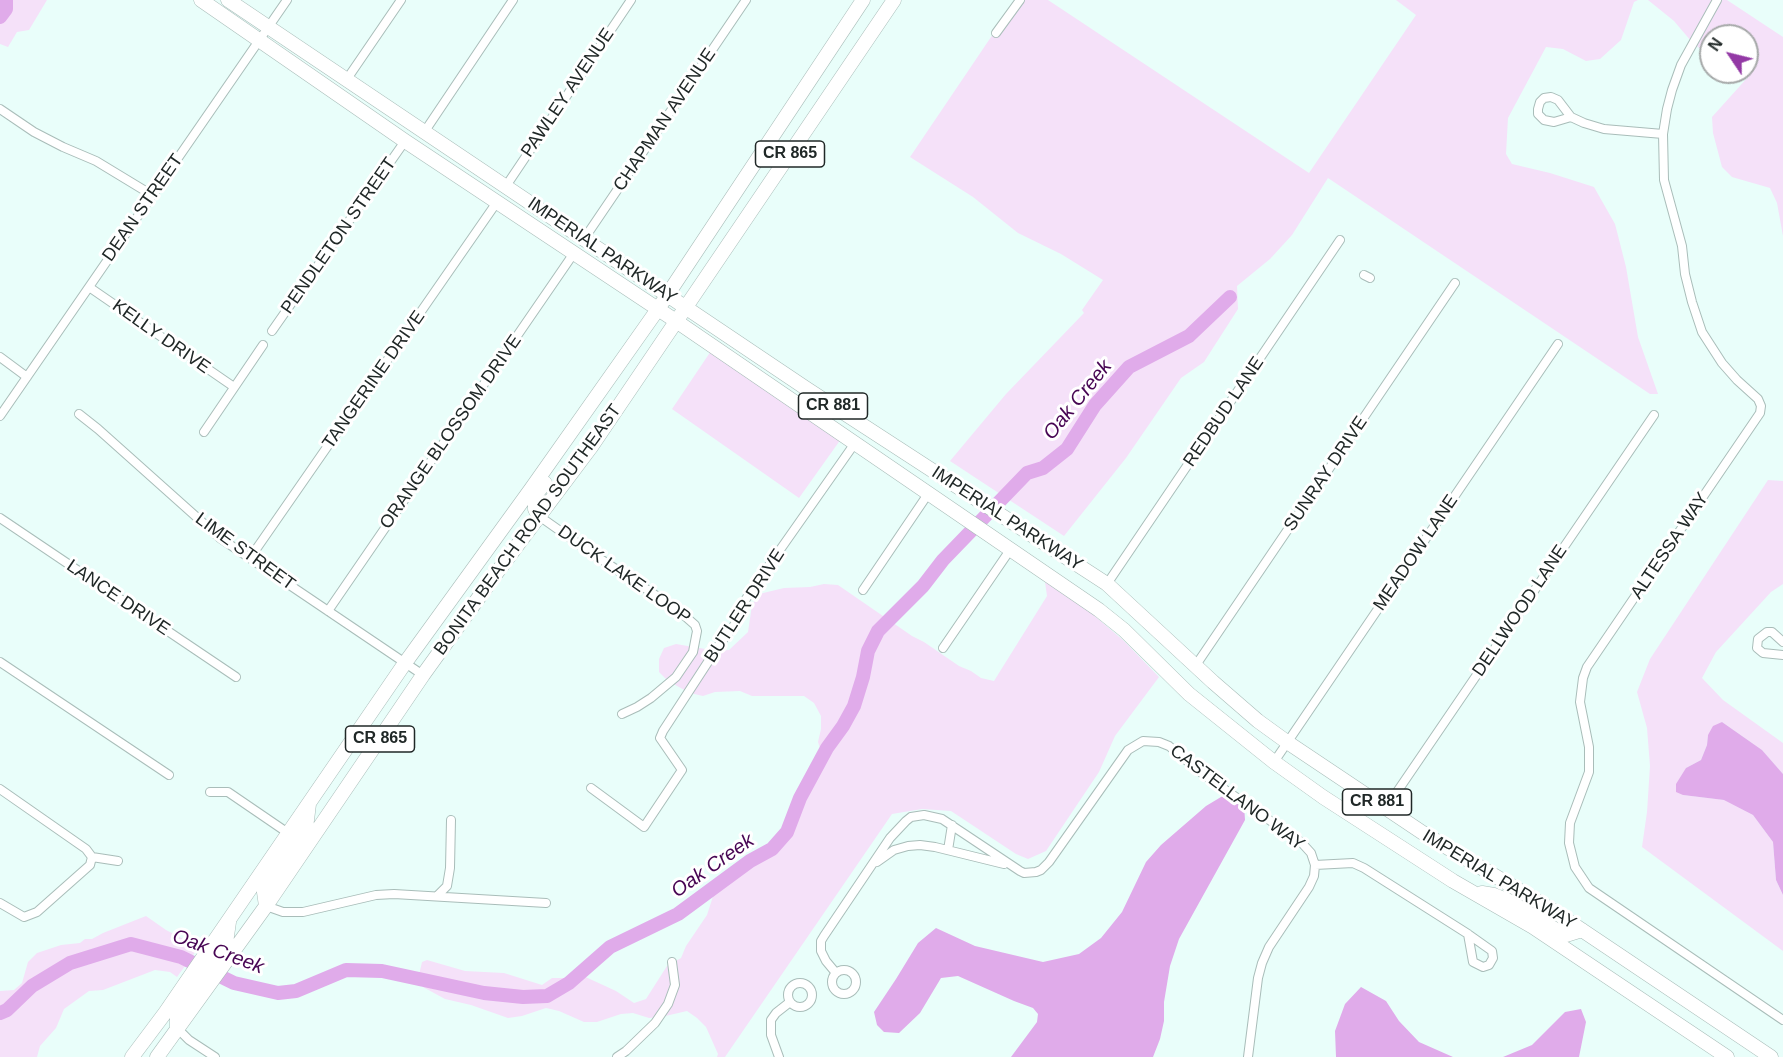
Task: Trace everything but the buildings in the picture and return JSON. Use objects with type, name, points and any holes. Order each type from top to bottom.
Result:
[{"type":"main road","name":"IMPERIAL PARKWAY","points":[[201,0],[405,141],[676,321],[1107,617],[1124,630],[1189,694],[1274,762],[1323,796],[1472,892],[1533,927],[1727,1057]]},
{"type":"main road","name":"IMPERIAL PARKWAY","points":[[228,0],[807,389],[1107,584],[1258,721],[1287,742],[1423,833],[1541,903],[1771,1057]]},
{"type":"main road","name":"BONITA BEACH ROAD SOUTHEAST","points":[[195,987],[216,958],[230,917],[405,663],[668,295],[863,0]]},
{"type":"main road","name":"BONITA BEACH ROAD SOUTHEAST","points":[[132,1057],[195,987],[216,958],[266,906],[423,675],[591,447],[894,0]]},
{"type":"main road","points":[[539,516],[535,509],[537,493],[574,441],[579,420]]},
{"type":"main road","points":[[855,443],[867,437],[893,444]]},
{"type":"main road","points":[[928,494],[936,472]]},
{"type":"main road","points":[[266,906],[264,892],[306,828],[309,801]]},
{"type":"main road","points":[[1472,892],[1494,895],[1509,901],[1566,935],[1582,930]]},
{"type":"main road","points":[[157,1057],[177,1030],[177,1015],[195,987]]},
{"type":"street","name":"DEAN STREET","points":[[0,416],[287,0]]},
{"type":"street","points":[[348,79],[401,0]]},
{"type":"street","points":[[425,131],[513,0]]},
{"type":"street","name":"PAWLEY AVENUE","points":[[506,186],[631,0]]},
{"type":"street","name":"CHAPMAN AVENUE","points":[[585,240],[746,0]]},
{"type":"street","points":[[996,33],[1020,0]]},
{"type":"street","name":"ALTESSA WAY","points":[[1717,0],[1680,65],[1666,109],[1663,134],[1664,180],[1682,246],[1685,274],[1702,332],[1722,363],[1758,399],[1761,406],[1760,413],[1587,667],[1580,702],[1589,747],[1589,772],[1570,823],[1569,843],[1575,867],[1589,888],[1783,1020]]},
{"type":"street","points":[[0,109],[34,132],[96,161],[152,195]]},
{"type":"street","points":[[1570,117],[1604,129],[1663,134]]},
{"type":"street","name":"PENDLETON STREET","points":[[272,331],[405,141]]},
{"type":"street","name":"TANGERINE DRIVE","points":[[250,558],[497,202]]},
{"type":"street","name":"REDBUD LANE","points":[[1107,584],[1340,240]]},
{"type":"street","name":"ORANGE BLOSSOM DRIVE","points":[[328,611],[574,253]]},
{"type":"street","name":"SUNRAY DRIVE","points":[[1196,665],[1455,283]]},
{"type":"street","name":"KELLY DRIVE","points":[[89,287],[234,387]]},
{"type":"street","name":"MEADOW LANE","points":[[1274,762],[1558,344]]},
{"type":"street","points":[[204,432],[262,345]]},
{"type":"street","points":[[0,357],[27,377]]},
{"type":"street","name":"LIME STREET","points":[[79,414],[210,530],[423,675]]},
{"type":"street","name":"DELLWOOD LANE","points":[[1386,808],[1654,415]]},
{"type":"street","name":"BUTLER DRIVE","points":[[591,788],[644,827],[682,770],[660,738],[663,731],[735,624],[740,609],[749,594],[855,443]]},
{"type":"street","points":[[863,590],[928,494]]},
{"type":"street","name":"DUCK LAKE LOOP","points":[[539,516],[678,610],[694,625],[697,631],[693,652],[676,677],[637,708],[622,714]]},
{"type":"street","name":"LANCE DRIVE","points":[[0,518],[236,677]]},
{"type":"street","points":[[943,648],[1010,550]]},
{"type":"street","points":[[1783,642],[1772,632],[1767,632],[1758,639],[1757,648],[1763,653],[1783,655]]},
{"type":"street","points":[[0,662],[169,775]]},
{"type":"street","name":"CASTELLANO WAY","points":[[836,973],[823,956],[821,941],[896,830],[912,818],[929,815],[942,819],[1024,873],[1041,870],[1124,754],[1137,743],[1149,740],[1159,742],[1169,746],[1204,775],[1301,842],[1311,853],[1315,865],[1314,876],[1309,887],[1269,947],[1262,963],[1248,1057]]},
{"type":"street","points":[[0,789],[86,849],[92,856],[118,861]]},
{"type":"street","points":[[210,792],[228,792],[288,833]]},
{"type":"street","points":[[437,896],[447,886],[451,820]]},
{"type":"street","points":[[948,850],[952,825]]},
{"type":"street","name":"CASTELLANO WAY","points":[[871,868],[888,854],[908,846],[926,845],[1011,866]]},
{"type":"street","points":[[0,903],[24,917],[37,912],[90,865],[92,856]]},
{"type":"street","points":[[1315,865],[1353,863],[1468,934]]},
{"type":"street","points":[[266,906],[283,912],[303,912],[376,895],[402,894],[546,903]]},
{"type":"street","points":[[617,1057],[656,1023],[668,1004],[675,985],[672,962]]},
{"type":"street","points":[[779,1057],[771,1035],[771,1020],[790,1002]]},
{"type":"street","points":[[177,1030],[214,1057]]},
{"type":"shaded area","points":[[0,0],[47,0],[29,30],[17,32],[8,47],[0,44]]},
{"type":"shaded area","points":[[1016,0],[1048,0],[1309,173],[1416,15],[1396,0],[1638,0],[1634,2],[1621,40],[1600,59],[1586,61],[1563,49],[1546,47],[1508,118],[1506,154],[1512,164],[1594,187],[1615,224],[1626,267],[1638,337],[1658,394],[1650,394],[1328,178],[1292,235],[1270,259],[1237,286],[1238,309],[1204,362],[1181,378],[1126,458],[1064,536],[950,461],[1006,394],[1084,313],[1082,310],[1103,280],[1061,254],[1018,233],[973,197],[910,157]]},
{"type":"shaded area","points":[[1648,0],[1727,0],[1783,37],[1783,236],[1777,203],[1770,188],[1732,177],[1722,167],[1713,133],[1712,117],[1742,84],[1759,84],[1759,24],[1699,24],[1699,48],[1674,21]]},
{"type":"shaded area","points":[[711,351],[841,439],[799,498],[672,409]]},
{"type":"shaded area","points":[[1768,480],[1783,481],[1783,584],[1771,592],[1716,652],[1702,678],[1723,700],[1783,743],[1783,774],[1762,750],[1722,722],[1708,735],[1701,760],[1686,768],[1683,795],[1725,800],[1753,815],[1773,842],[1776,880],[1783,895],[1783,951],[1642,847],[1650,766],[1647,728],[1637,692],[1650,659]]},
{"type":"shaded area","points":[[1045,582],[1083,606],[1124,641],[1159,677],[1115,736],[1099,772],[1046,851],[1028,859],[1016,854],[951,811],[922,809],[892,814],[725,1057],[717,1057],[718,1054],[706,1027],[687,1011],[649,1018],[633,1013],[621,1014],[597,1022],[584,1022],[546,1008],[508,1018],[445,999],[423,987],[419,975],[422,962],[427,960],[465,971],[504,973],[542,985],[552,978],[573,978],[579,974],[616,991],[634,1003],[646,999],[667,966],[681,958],[686,946],[707,915],[715,890],[722,880],[773,842],[792,815],[819,767],[822,754],[818,742],[821,716],[814,703],[804,696],[752,696],[740,691],[715,692],[703,696],[690,693],[668,681],[659,672],[659,659],[664,648],[676,644],[717,651],[729,650],[748,632],[752,605],[759,594],[784,588],[838,585],[959,666],[981,678],[994,681],[1047,596]]},
{"type":"shaded area","points":[[1722,722],[1762,750],[1783,774],[1783,895],[1776,880],[1773,842],[1753,815],[1724,800],[1683,795],[1676,792],[1676,784],[1686,768],[1701,760],[1713,726]]},
{"type":"shaded area","points":[[1226,794],[1244,804],[1245,820],[1179,939],[1170,966],[1164,1002],[1164,1021],[1153,1057],[1011,1057],[1037,1022],[1038,1014],[1033,1008],[958,976],[941,978],[920,1013],[899,1033],[884,1032],[877,1025],[874,1012],[918,943],[936,928],[975,946],[1043,962],[1079,954],[1101,938],[1122,912],[1146,862],[1161,845],[1206,806]]},
{"type":"shaded area","points":[[146,916],[166,930],[199,947],[177,977],[170,972],[155,970],[103,990],[89,991],[64,1009],[56,1028],[40,1046],[37,1057],[0,1057],[0,991],[14,990],[22,983],[28,962],[37,953],[61,945],[92,939]]},
{"type":"shaded area","points":[[1361,987],[1386,1001],[1399,1021],[1419,1042],[1453,1057],[1336,1057],[1335,1031],[1345,1004]]},
{"type":"shaded area","points":[[1581,1009],[1586,1022],[1579,1057],[1503,1057],[1532,1045],[1565,1012]]},
{"type":"waterway","points":[[0,17],[6,9],[6,0]]},
{"type":"waterway","name":"Oak Creek","points":[[0,1013],[7,1010],[32,986],[70,963],[131,944],[181,957],[234,983],[278,993],[296,991],[346,970],[382,971],[484,993],[523,997],[547,996],[569,983],[610,947],[678,914],[750,861],[772,849],[787,832],[800,798],[827,748],[854,706],[868,651],[878,631],[923,586],[943,560],[1027,473],[1043,468],[1067,449],[1095,405],[1129,367],[1189,336],[1230,297]]}]
